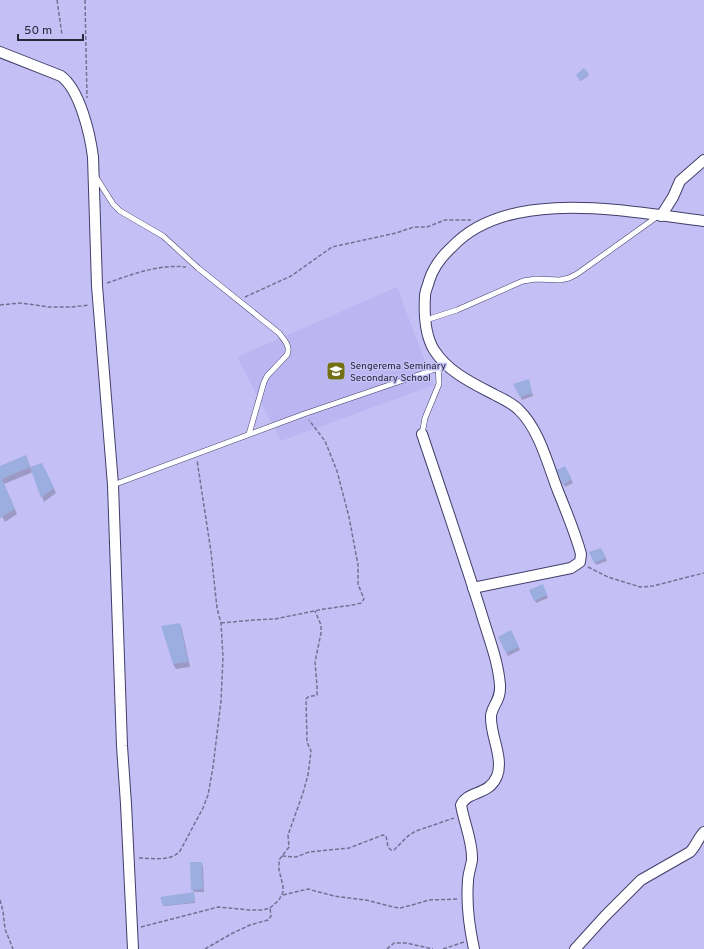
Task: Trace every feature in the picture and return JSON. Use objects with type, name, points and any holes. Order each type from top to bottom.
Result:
[{"type":"street","points":[[0,52],[61,76],[69,83],[88,126],[93,157],[97,286],[113,485],[122,746],[133,949]]},
{"type":"street","points":[[659,216],[673,197],[680,181],[704,160]]},
{"type":"street","points":[[473,588],[571,568],[580,562],[581,554],[538,440],[527,419],[509,402],[457,374],[444,363],[433,347],[428,334],[425,295],[431,275],[443,256],[457,241],[472,230],[495,218],[516,212],[560,208],[606,208],[704,221]]},
{"type":"street","points":[[422,434],[473,588],[498,672],[500,696],[491,716],[499,764],[498,775],[488,789],[468,798],[461,805],[469,836],[472,860],[468,880],[467,898],[474,949]]},
{"type":"street","points":[[575,949],[641,880],[690,852],[704,832]]},
{"type":"lane","points":[[93,173],[113,204],[120,211],[163,236],[200,270],[279,333],[288,344],[289,351],[283,361],[267,376],[264,382],[249,434]]},
{"type":"lane","points":[[426,320],[457,310],[523,281],[536,279],[560,280],[569,278],[577,274],[659,216]]},
{"type":"lane","points":[[422,434],[425,418],[439,384],[439,368],[433,347]]},
{"type":"lane","points":[[113,485],[304,414],[439,368]]},
{"type":"path","points":[[57,0],[62,35]]},
{"type":"path","points":[[85,0],[87,103]]},
{"type":"path","points":[[238,300],[291,276],[332,247],[396,233],[414,227],[427,227],[445,220],[474,219]]},
{"type":"path","points":[[97,286],[157,268],[172,266],[200,270]]},
{"type":"path","points":[[0,305],[22,303],[49,307],[72,307],[99,304]]},
{"type":"path","points":[[221,623],[275,619],[353,605],[361,603],[364,599],[358,584],[358,569],[349,517],[337,471],[325,441],[304,414]]},
{"type":"path","points":[[129,858],[166,858],[175,856],[180,851],[203,808],[208,795],[213,767],[221,701],[223,656],[221,623],[217,608],[211,552],[196,454]]},
{"type":"path","points":[[580,562],[608,577],[640,587],[653,586],[704,573]]},
{"type":"path","points":[[132,929],[218,907],[262,910],[270,908],[282,895],[283,886],[278,863],[281,856],[288,850],[289,847],[288,840],[290,829],[308,775],[311,751],[307,742],[306,699],[317,695],[315,662],[322,633],[321,625],[315,611]]},
{"type":"path","points":[[281,856],[296,857],[309,852],[349,848],[383,835],[386,836],[388,847],[391,850],[394,850],[408,836],[416,831],[463,814]]},
{"type":"path","points":[[282,895],[308,889],[334,896],[366,900],[400,908],[429,900],[454,900],[467,898]]},
{"type":"path","points":[[0,900],[5,929],[13,949]]},
{"type":"path","points":[[205,949],[231,934],[268,920],[271,916],[270,908]]},
{"type":"path","points":[[443,949],[460,944],[472,938]]},
{"type":"path","points":[[387,949],[394,943],[406,943],[433,949]]},
{"type":"shaded area","name":"Sengerema Seminary Secondary School","points":[[397,287],[434,385],[281,441],[237,357]]},
{"type":"building","points":[[584,68],[589,74],[580,81],[576,75]]},
{"type":"building","points":[[529,379],[532,393],[520,397],[513,384]]},
{"type":"building","points":[[26,455],[30,467],[2,479],[15,509],[0,518],[0,466]]},
{"type":"building","points":[[42,463],[54,488],[41,498],[30,467]]},
{"type":"building","points":[[565,466],[572,479],[563,485],[557,470]]},
{"type":"building","points":[[601,548],[606,558],[594,563],[589,552]]},
{"type":"building","points":[[543,584],[547,595],[534,601],[529,590]]},
{"type":"building","points":[[180,623],[188,662],[173,664],[161,626]]},
{"type":"building","points":[[511,630],[519,647],[506,653],[498,637]]},
{"type":"building","points":[[190,862],[202,862],[203,889],[191,890]]},
{"type":"building","points":[[194,892],[195,902],[163,906],[160,897]]},
{"type":"place","name":"Sengerema Seminary Secondary School","points":[[336,371]]}]
